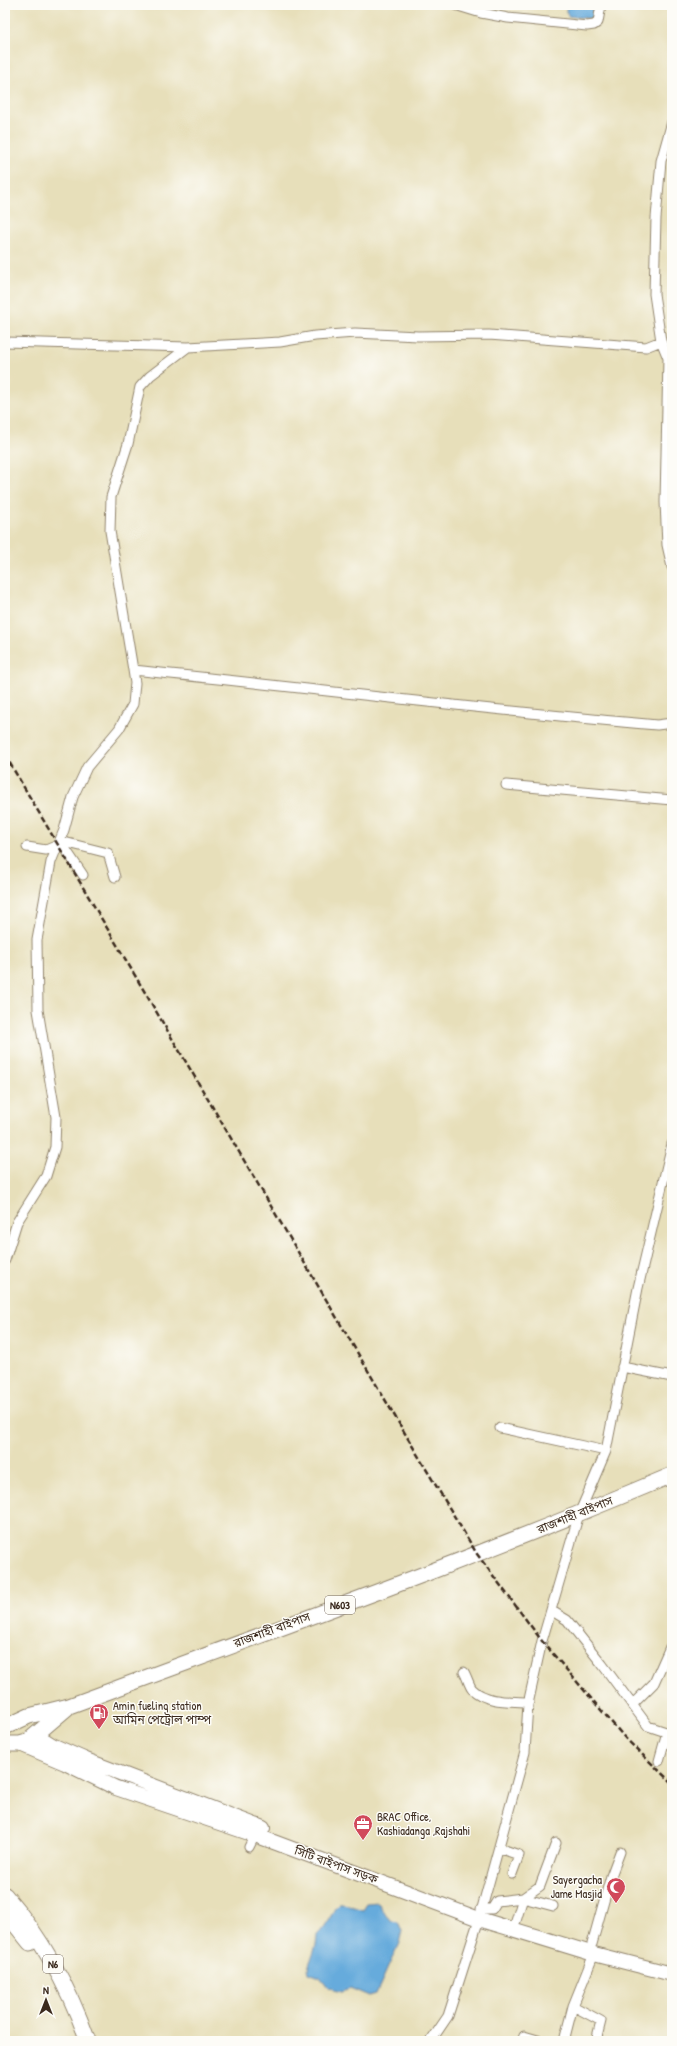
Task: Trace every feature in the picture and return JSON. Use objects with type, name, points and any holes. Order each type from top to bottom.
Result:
[{"type":"highway","name":"রাজশাহী বাইপাস","points":[[5,1727],[29,1716],[69,1706],[478,1554],[672,1475]]},
{"type":"highway","points":[[12,1744],[27,1742],[69,1706]]},
{"type":"highway","points":[[29,1716],[36,1735]]},
{"type":"highway","name":"N6","points":[[5,1895],[25,1918],[62,1979],[88,2041]]},
{"type":"highway","name":"N6","points":[[5,1912],[22,1931],[50,1972],[77,2041]]},
{"type":"main road","points":[[36,1735],[52,1745],[131,1778],[480,1914],[516,1921],[593,1949],[672,1967]]},
{"type":"main road","name":"সিটি বাইপাস সড়ক","points":[[12,1744],[65,1763],[116,1788],[252,1841],[672,1974]]},
{"type":"street","points":[[455,5],[481,13],[508,18],[587,26],[594,25],[598,22],[601,5]]},
{"type":"street","points":[[672,122],[661,161],[656,218],[654,294],[661,342],[668,358],[669,403],[665,502],[667,545],[672,567]]},
{"type":"street","points":[[5,342],[188,347],[280,342],[315,336],[356,334],[489,336],[646,348],[661,342]]},
{"type":"street","points":[[5,1260],[16,1222],[46,1176],[55,1148],[56,1117],[38,1010],[37,940],[51,862],[59,843],[73,797],[87,767],[119,729],[133,704],[133,670],[110,531],[111,498],[128,444],[140,387],[150,376],[188,347]]},
{"type":"street","points":[[133,670],[406,698],[526,714],[656,725],[672,723]]},
{"type":"street","points":[[506,785],[672,800]]},
{"type":"street","points":[[59,843],[83,875]]},
{"type":"street","points":[[27,847],[46,850],[59,843],[108,853],[115,877]]},
{"type":"street","points":[[431,2041],[448,2016],[480,1914],[525,1752],[529,1702],[542,1641],[552,1611],[579,1514],[606,1451],[622,1367],[668,1183],[672,1144]]},
{"type":"street","points":[[622,1367],[672,1377]]},
{"type":"street","points":[[500,1428],[606,1451]]},
{"type":"street","points":[[552,1611],[567,1620],[648,1726],[670,1733],[659,1761]]},
{"type":"street","points":[[632,1705],[654,1683],[670,1647]]},
{"type":"street","points":[[464,1672],[472,1688],[486,1698],[502,1701],[529,1702]]},
{"type":"street","points":[[516,1921],[523,1898],[540,1886],[556,1843]]},
{"type":"street","points":[[499,1848],[519,1855],[512,1874]]},
{"type":"street","points":[[564,2041],[573,2006],[593,1949],[611,1876],[620,1852]]},
{"type":"street","points":[[480,1914],[492,1909],[496,1901],[523,1898],[553,1906]]},
{"type":"street","points":[[573,2006],[601,2021],[596,2041]]},
{"type":"street","points":[[522,2041],[524,2036],[541,2041]]},
{"type":"water","points":[[567,5],[597,5],[597,16],[593,19],[568,16],[566,10]]},
{"type":"water","points":[[378,1903],[388,1918],[394,1922],[398,1922],[402,1931],[399,1943],[376,1994],[369,1996],[350,1988],[342,1991],[329,1988],[320,1977],[309,1973],[308,1968],[316,1945],[317,1935],[326,1926],[335,1908],[339,1904],[344,1904],[363,1910],[367,1904]]},
{"type":"railway","points":[[5,755],[477,1554],[542,1641],[625,1738],[672,1783]]},
{"type":"place","name":"Amin fueling station আমিন পেট্রোল পাম্প","points":[[99,1730]]},
{"type":"place","name":"BRAC Office, Kashiadanga ,Rajshahi","points":[[363,1841]]},
{"type":"place","name":"Sayergacha Jame Masjid","points":[[616,1904]]}]
